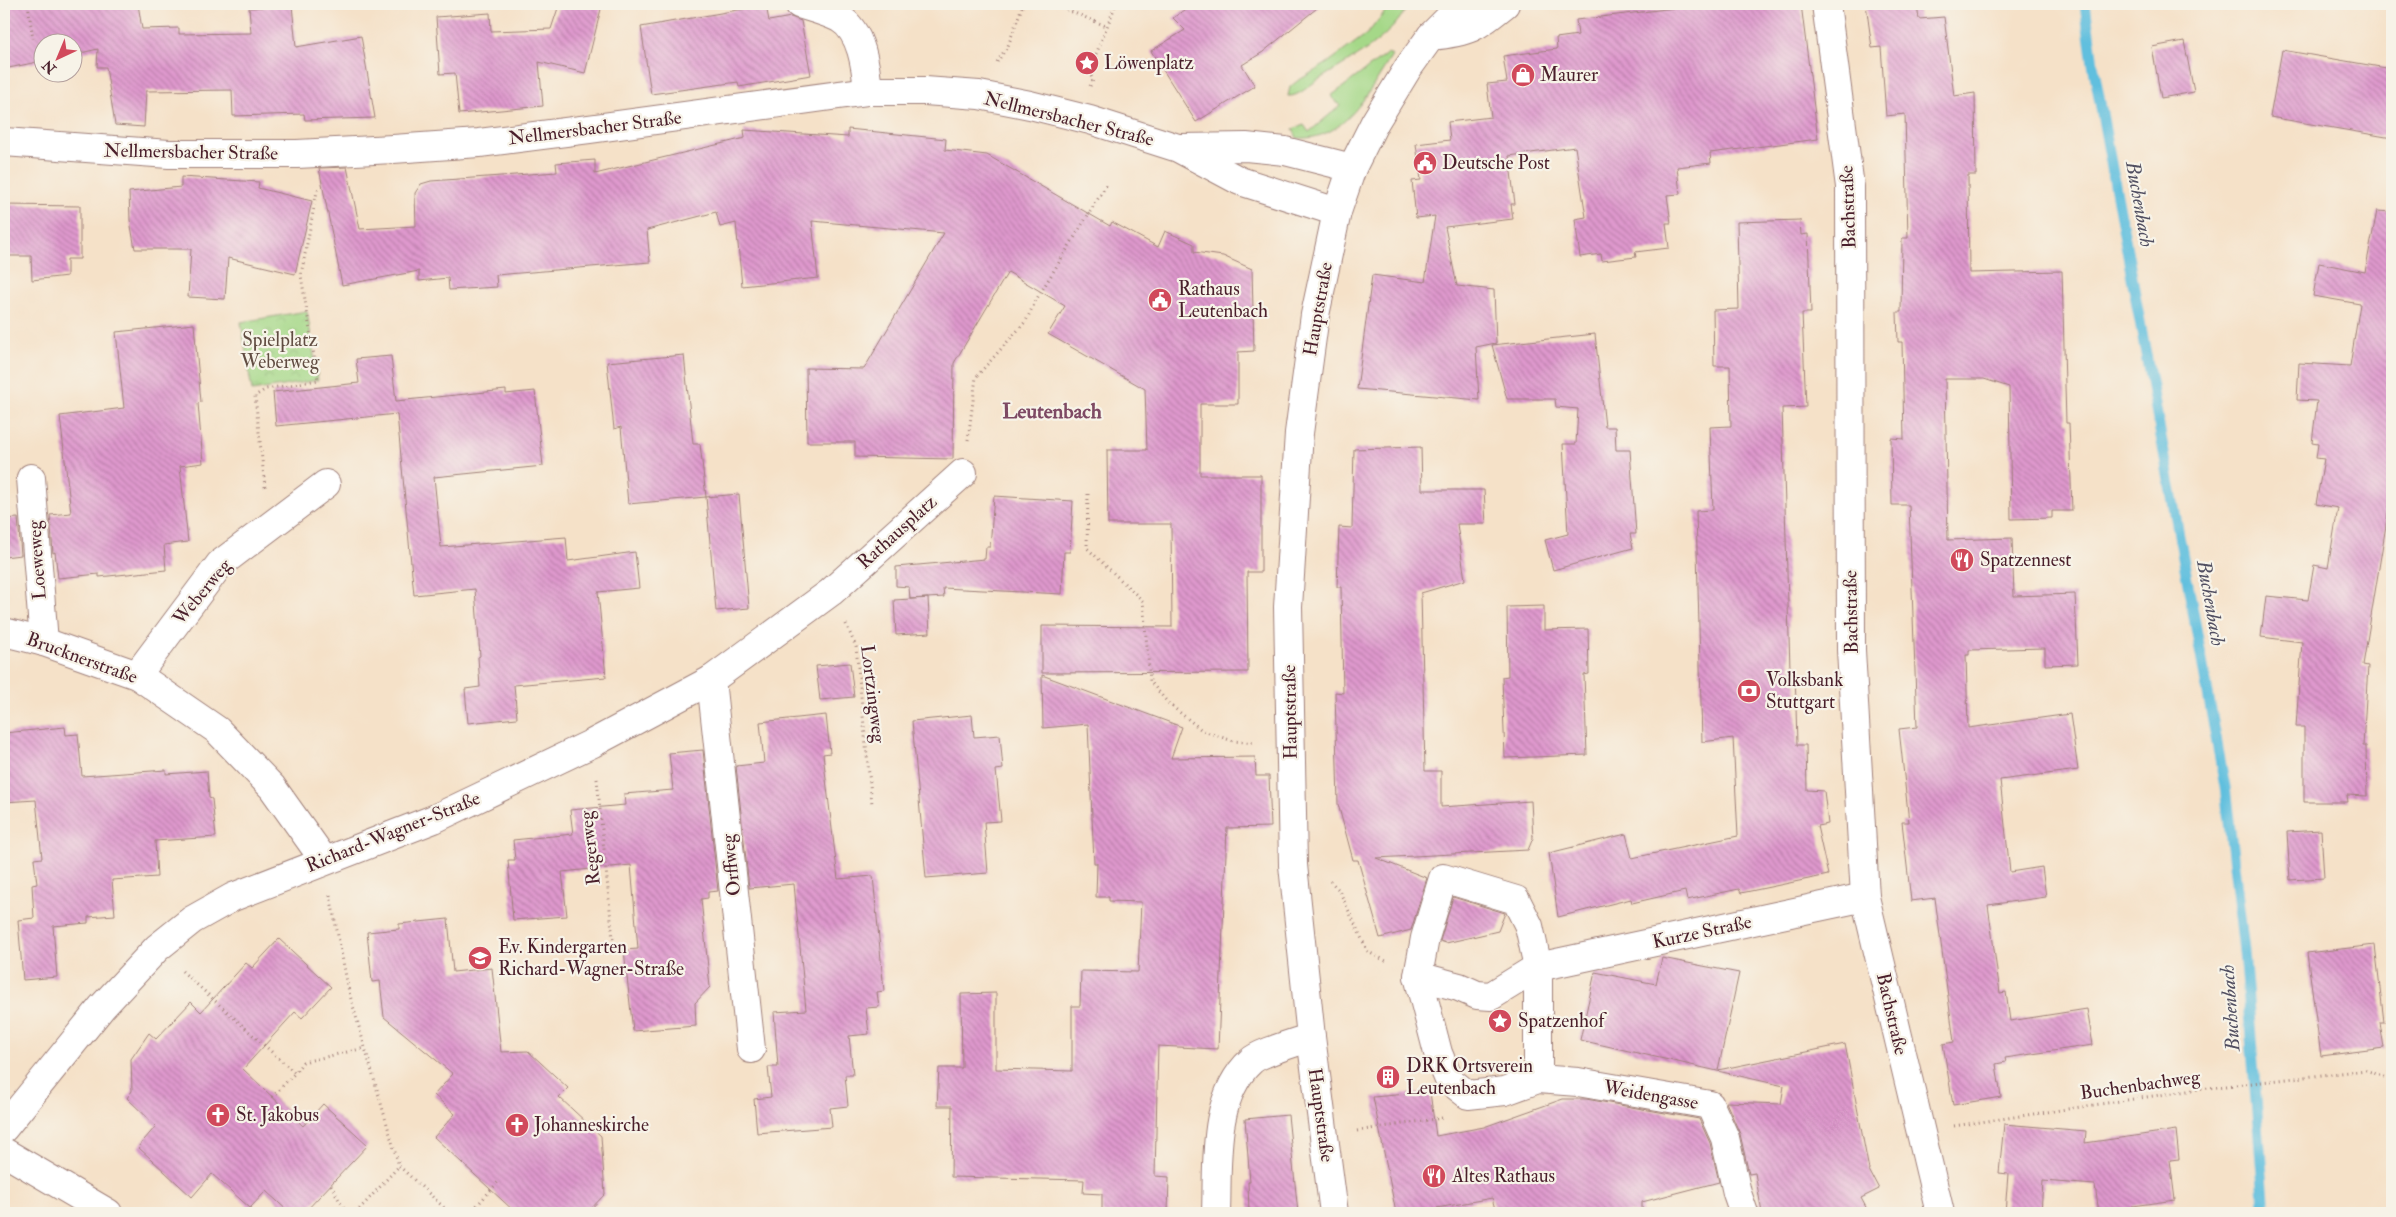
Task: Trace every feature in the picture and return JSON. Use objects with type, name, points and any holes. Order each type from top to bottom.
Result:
[{"type":"street","points":[[799,4],[839,18],[852,29],[866,70],[868,91]]},
{"type":"street","points":[[1431,36],[1439,4]]},
{"type":"street","points":[[1431,36],[1463,4]]},
{"type":"street","points":[[1431,36],[1460,33],[1481,24],[1505,4]]},
{"type":"street","name":"Bachstraße","points":[[1826,4],[1850,187],[1850,650],[1865,898],[1940,1213]]},
{"type":"street","name":"Hauptstraße","points":[[1334,1213],[1311,1037],[1293,865],[1288,607],[1299,433],[1315,316],[1337,212],[1352,168],[1375,122],[1408,68],[1431,36]]},
{"type":"street","name":"Nellmersbacher Straße","points":[[4,142],[169,154],[324,153],[479,143],[868,91],[924,91],[980,95],[1090,120],[1178,148],[1240,181],[1337,212]]},
{"type":"street","name":"Nellmersbacher Straße","points":[[1178,148],[1246,147],[1284,151],[1352,168]]},
{"type":"street","name":"Rathausplatz","points":[[831,592],[963,473]]},
{"type":"street","name":"Loeweweg","points":[[31,478],[44,642]]},
{"type":"street","name":"Weberweg","points":[[137,675],[220,564],[326,484]]},
{"type":"street","name":"Richard-Wagner-Straße","points":[[4,1128],[102,1007],[157,948],[192,920],[233,897],[324,860],[434,819],[594,743],[711,680],[831,592]]},
{"type":"street","name":"Brucknerstraße","points":[[4,632],[44,642],[137,675],[217,730],[272,787],[324,860]]},
{"type":"street","name":"Orffweg","points":[[711,680],[751,1049]]},
{"type":"street","points":[[1443,878],[1516,900],[1529,926],[1538,967],[1538,1078],[1505,1091],[1468,1095],[1449,1080],[1438,1053],[1418,976],[1425,938],[1443,878]]},
{"type":"street","name":"Kurze Straße","points":[[1538,967],[1865,898]]},
{"type":"street","points":[[1418,976],[1459,986],[1477,995],[1491,996],[1538,967]]},
{"type":"street","points":[[1216,1213],[1220,1127],[1232,1084],[1252,1060],[1311,1037]]},
{"type":"street","name":"Weidengasse","points":[[1538,1078],[1578,1082],[1710,1105],[1725,1138],[1737,1193],[1744,1213]]},
{"type":"street","points":[[4,1152],[108,1213]]},
{"type":"path","points":[[28,4],[32,32]]},
{"type":"path","points":[[998,62],[1008,46],[1023,4]]},
{"type":"path","points":[[1053,4],[1106,26]]},
{"type":"path","points":[[1089,72],[1116,4]]},
{"type":"path","points":[[270,527],[255,396],[266,389],[318,380],[301,275],[324,153]]},
{"type":"path","points":[[963,473],[976,377],[1026,320],[1036,300],[1106,184]]},
{"type":"path","points":[[1088,494],[1087,548],[1143,601],[1150,681],[1168,703],[1203,731],[1232,740],[1290,747]]},
{"type":"path","name":"Lortzingweg","points":[[831,592],[856,646],[872,804]]},
{"type":"path","name":"Regerweg","points":[[594,743],[614,950]]},
{"type":"path","points":[[324,860],[349,992],[399,1166],[450,1213]]},
{"type":"path","points":[[1293,865],[1324,876],[1339,890],[1368,952],[1418,976]]},
{"type":"path","points":[[157,948],[294,1073]]},
{"type":"path","points":[[272,1097],[303,1062],[365,1048]]},
{"type":"path","name":"Buchenbachweg","points":[[1920,1131],[2200,1089],[2366,1070],[2392,1080]]},
{"type":"path","points":[[1323,1136],[1425,1122]]},
{"type":"path","points":[[356,1213],[399,1166]]},
{"type":"path","points":[[470,1213],[499,1180]]},
{"type":"path","points":[[331,1185],[346,1213]]},
{"type":"green space","points":[[1391,4],[1408,4],[1402,16],[1381,38],[1356,57],[1300,93],[1288,96],[1290,87],[1296,82],[1326,64],[1368,33]]},
{"type":"green space","points":[[1388,53],[1392,56],[1354,112],[1329,132],[1314,137],[1297,138],[1293,129],[1304,125],[1309,132],[1340,106],[1331,96]]},
{"type":"green space","name":"Spielplatz Weberweg","points":[[307,311],[318,380],[252,391],[241,322]]},
{"type":"building","points":[[4,4],[138,4],[142,29],[179,28],[179,34],[251,33],[249,8],[292,5],[296,47],[361,36],[375,118],[305,120],[304,114],[233,116],[232,90],[146,91],[144,127],[115,125],[106,67],[97,67],[98,49],[82,53],[82,32],[32,32],[32,63],[4,69]]},
{"type":"building","points":[[1192,4],[1322,4],[1263,52],[1242,65],[1255,86],[1196,122],[1151,51],[1185,30],[1173,18]]},
{"type":"building","points":[[1707,4],[1801,4],[1818,139],[1710,153],[1711,163],[1677,167],[1680,194],[1667,195],[1671,223],[1666,223],[1669,248],[1635,252],[1636,257],[1602,261],[1601,254],[1580,257],[1575,219],[1586,217],[1575,147],[1509,156],[1515,204],[1511,204],[1513,219],[1445,227],[1457,286],[1494,290],[1496,343],[1476,347],[1479,400],[1357,389],[1372,275],[1425,282],[1435,216],[1416,218],[1412,181],[1421,180],[1416,144],[1450,140],[1448,122],[1491,117],[1487,84],[1507,82],[1503,56],[1557,49],[1556,38],[1578,35],[1576,20]]},
{"type":"building","points":[[1866,4],[1917,4],[1919,19],[1944,17],[1954,96],[1975,93],[1976,175],[1968,175],[1969,273],[2062,271],[2066,423],[2069,423],[2072,511],[2052,511],[2052,518],[2011,519],[2009,387],[1984,379],[1945,379],[1948,540],[2012,538],[2014,596],[2075,594],[2078,664],[2045,665],[2045,648],[1969,650],[1969,655],[1966,655],[1968,728],[2070,714],[2078,770],[2000,780],[2010,872],[2042,867],[2046,897],[1988,905],[2000,993],[2006,992],[2010,1021],[2087,1009],[2093,1045],[2005,1058],[2006,1062],[1996,1064],[2001,1097],[1953,1105],[1943,1044],[1954,1042],[1935,898],[1911,901],[1902,822],[1909,822],[1899,729],[1917,727],[1909,505],[1892,505],[1891,438],[1904,439],[1902,342],[1898,342],[1897,312],[1901,312],[1902,238],[1908,238],[1905,114],[1886,116],[1881,47],[1872,48]]},
{"type":"building","points":[[602,5],[585,73],[539,62],[543,106],[459,114],[455,73],[440,74],[436,17],[490,13],[491,31],[551,29],[558,8]]},
{"type":"building","points":[[766,5],[769,21],[791,17],[801,21],[811,75],[739,87],[738,82],[651,94],[641,27]]},
{"type":"building","points":[[2184,41],[2194,92],[2161,98],[2152,47]]},
{"type":"building","points":[[2282,50],[2392,69],[2392,138],[2270,117]]},
{"type":"building","points":[[848,129],[946,139],[945,150],[987,155],[1110,226],[1112,222],[1158,247],[1165,231],[1194,244],[1194,252],[1223,256],[1252,269],[1254,351],[1238,352],[1238,404],[1200,404],[1200,475],[1261,475],[1261,572],[1247,572],[1248,672],[1042,673],[1042,626],[1172,627],[1171,524],[1108,524],[1107,450],[1147,450],[1145,389],[1048,334],[1065,306],[1008,272],[954,363],[953,459],[855,457],[855,442],[807,442],[806,368],[864,369],[944,233],[812,221],[818,278],[742,286],[736,223],[720,227],[716,212],[647,230],[650,262],[496,275],[497,287],[449,290],[448,278],[419,281],[419,271],[342,285],[319,168],[347,167],[360,229],[416,226],[415,193],[421,184],[431,181],[557,172],[556,163],[595,160],[595,174],[745,138],[744,130],[848,137]]},
{"type":"building","points":[[181,177],[259,182],[258,188],[312,201],[295,274],[228,258],[225,299],[188,297],[191,249],[135,249],[130,220],[129,192],[181,187]]},
{"type":"building","points":[[4,205],[80,206],[80,259],[67,259],[67,276],[32,280],[31,256],[4,256]]},
{"type":"building","points":[[2377,211],[2392,212],[2392,361],[2387,389],[2392,390],[2392,489],[2363,665],[2368,666],[2363,746],[2366,746],[2367,796],[2347,795],[2348,802],[2304,802],[2304,727],[2296,727],[2302,642],[2261,637],[2266,596],[2308,600],[2314,565],[2328,568],[2338,508],[2316,504],[2324,459],[2316,458],[2318,444],[2312,443],[2317,401],[2297,400],[2299,363],[2350,366],[2360,304],[2313,296],[2319,263],[2365,272]]},
{"type":"building","points":[[1800,220],[1801,235],[1808,234],[1811,313],[1802,313],[1806,407],[1782,408],[1790,669],[1795,668],[1797,745],[1806,745],[1807,790],[1824,791],[1828,824],[1817,826],[1828,875],[1741,893],[1739,889],[1687,900],[1685,891],[1632,903],[1631,899],[1558,917],[1549,853],[1626,834],[1632,858],[1738,836],[1733,738],[1702,742],[1696,511],[1713,510],[1710,427],[1731,426],[1730,366],[1714,366],[1713,310],[1739,309],[1737,222]]},
{"type":"building","points":[[194,324],[201,402],[198,403],[203,463],[180,466],[188,542],[164,545],[166,570],[99,577],[99,574],[58,578],[55,552],[53,553],[50,515],[71,513],[60,416],[124,408],[116,332]]},
{"type":"building","points":[[1595,334],[1605,427],[1615,427],[1616,450],[1630,450],[1636,534],[1630,534],[1633,548],[1553,570],[1545,540],[1568,534],[1563,444],[1576,444],[1578,409],[1556,407],[1555,399],[1507,399],[1492,345]]},
{"type":"building","points":[[684,355],[693,444],[700,444],[706,497],[628,504],[621,427],[614,429],[607,362]]},
{"type":"building","points":[[391,356],[396,401],[506,390],[506,394],[535,391],[543,466],[434,477],[441,547],[566,537],[568,561],[635,552],[639,588],[598,592],[606,677],[514,685],[517,718],[468,723],[465,689],[480,687],[478,657],[480,656],[475,589],[414,595],[397,414],[276,426],[273,392],[359,383],[356,359]]},
{"type":"building","points":[[1421,447],[1422,490],[1484,490],[1486,524],[1457,524],[1465,580],[1421,593],[1425,771],[1441,771],[1441,807],[1531,801],[1533,838],[1528,850],[1376,858],[1427,878],[1411,930],[1380,938],[1358,860],[1353,860],[1338,804],[1335,692],[1343,693],[1341,587],[1337,587],[1339,527],[1352,528],[1354,449]]},
{"type":"building","points":[[739,494],[749,608],[716,611],[706,497]]},
{"type":"building","points":[[994,496],[1073,501],[1070,552],[1064,552],[1062,594],[943,588],[944,597],[910,599],[909,587],[896,586],[896,567],[985,559],[986,547],[990,547]]},
{"type":"building","points":[[18,518],[21,555],[4,557],[4,519]]},
{"type":"building","points":[[928,598],[930,633],[896,635],[894,600]]},
{"type":"building","points":[[1544,606],[1544,630],[1588,629],[1589,674],[1584,675],[1587,755],[1505,758],[1502,677],[1508,676],[1507,607]]},
{"type":"building","points":[[850,663],[854,697],[820,700],[816,666]]},
{"type":"building","points":[[1042,675],[1182,727],[1171,758],[1255,757],[1256,776],[1269,776],[1271,827],[1227,828],[1218,1049],[1158,1046],[1155,1176],[1169,1177],[1168,1213],[1102,1213],[1102,1194],[1083,1193],[1084,1180],[951,1177],[952,1106],[937,1106],[939,1068],[962,1068],[961,994],[996,993],[996,1069],[1072,1071],[1072,1006],[1080,1006],[1081,971],[1138,972],[1141,902],[1109,901],[1109,897],[1096,897],[1097,863],[1094,863],[1088,724],[1043,728]]},
{"type":"building","points":[[826,715],[830,753],[823,754],[838,879],[873,876],[884,991],[877,992],[879,1007],[866,1008],[869,1034],[849,1036],[853,1075],[845,1075],[848,1106],[830,1108],[832,1127],[757,1133],[754,1099],[771,1097],[768,1067],[778,1067],[774,1012],[806,1010],[794,884],[749,888],[736,766],[764,763],[760,722]]},
{"type":"building","points":[[972,715],[974,737],[1000,735],[1003,769],[996,770],[1001,821],[984,822],[988,873],[926,878],[912,721]]},
{"type":"building","points":[[65,727],[66,735],[78,734],[82,776],[166,770],[166,774],[207,771],[209,798],[212,799],[216,837],[155,841],[157,877],[112,880],[115,915],[88,917],[88,923],[53,926],[57,977],[23,980],[18,920],[34,918],[32,885],[37,884],[34,859],[42,858],[36,800],[4,802],[4,733]]},
{"type":"building","points":[[703,750],[718,891],[708,892],[708,898],[701,899],[710,987],[695,1003],[696,1026],[633,1031],[624,950],[638,949],[631,865],[562,872],[567,916],[513,920],[508,860],[515,860],[513,840],[573,834],[570,810],[625,805],[624,794],[673,790],[669,753]]},
{"type":"building","points":[[2321,830],[2324,878],[2290,880],[2287,832]]},
{"type":"building","points":[[1453,897],[1505,913],[1498,931],[1446,943],[1440,941]]},
{"type":"building","points":[[448,919],[453,972],[492,968],[501,1052],[528,1051],[568,1088],[559,1097],[601,1136],[605,1194],[587,1213],[516,1213],[434,1137],[455,1114],[434,1095],[453,1074],[384,1017],[380,981],[372,982],[367,932],[399,929],[399,924]]},
{"type":"building","name":"St. Jakobus","points":[[279,939],[331,987],[302,1018],[295,1012],[243,1069],[303,1126],[323,1104],[368,1145],[304,1213],[290,1213],[266,1191],[250,1208],[212,1174],[192,1197],[138,1147],[156,1126],[127,1098],[132,1091],[131,1059],[149,1033],[156,1039],[191,1002],[201,1012],[246,963],[252,968]]},
{"type":"building","points":[[2375,945],[2384,1022],[2380,1022],[2384,1048],[2321,1056],[2307,953]]},
{"type":"building","points":[[1662,958],[1739,973],[1718,1070],[1845,1044],[1869,1170],[1879,1189],[1861,1198],[1869,1213],[1762,1213],[1755,1173],[1749,1174],[1740,1134],[1726,1102],[1781,1104],[1784,1086],[1580,1040],[1595,972],[1656,984]]},
{"type":"building","points":[[1430,1092],[1436,1136],[1484,1127],[1563,1099],[1586,1099],[1699,1119],[1710,1143],[1719,1182],[1642,1202],[1642,1213],[1496,1213],[1492,1198],[1437,1208],[1438,1213],[1396,1213],[1373,1097]]},
{"type":"building","points":[[1288,1115],[1298,1213],[1249,1213],[1248,1182],[1250,1182],[1245,1119]]},
{"type":"building","points":[[2004,1124],[2086,1131],[2085,1143],[2176,1130],[2179,1159],[2170,1160],[2175,1200],[2132,1206],[2133,1213],[2099,1213],[2095,1185],[2043,1181],[2041,1213],[2005,1213],[2008,1174],[1999,1173]]},
{"type":"waterway","name":"Buchenbach","points":[[2085,4],[2093,64],[2225,787],[2244,951],[2264,1199],[2263,1213]]},
{"type":"place","name":"Löwenplatz","points":[[1087,63]]},
{"type":"place","name":"Maurer","points":[[1523,75]]},
{"type":"place","name":"Deutsche Post","points":[[1425,163]]},
{"type":"place","name":"Rathaus Leutenbach","points":[[1160,300]]},
{"type":"place","name":"Spatzennest","points":[[1962,560]]},
{"type":"place","name":"Volksbank Stuttgart","points":[[1749,691]]},
{"type":"place","name":"Ev. Kindergarten Richard-Wagner-Straße","points":[[480,958]]},
{"type":"place","name":"Spatzenhof","points":[[1500,1021]]},
{"type":"place","name":"DRK Ortsverein Leutenbach","points":[[1388,1077]]},
{"type":"place","name":"St. Jakobus","points":[[218,1115]]},
{"type":"place","name":"Johanneskirche","points":[[517,1125]]},
{"type":"place","name":"Altes Rathaus","points":[[1434,1176]]},
{"type":"district","name":"Leutenbach","points":[[1052,411]]}]
